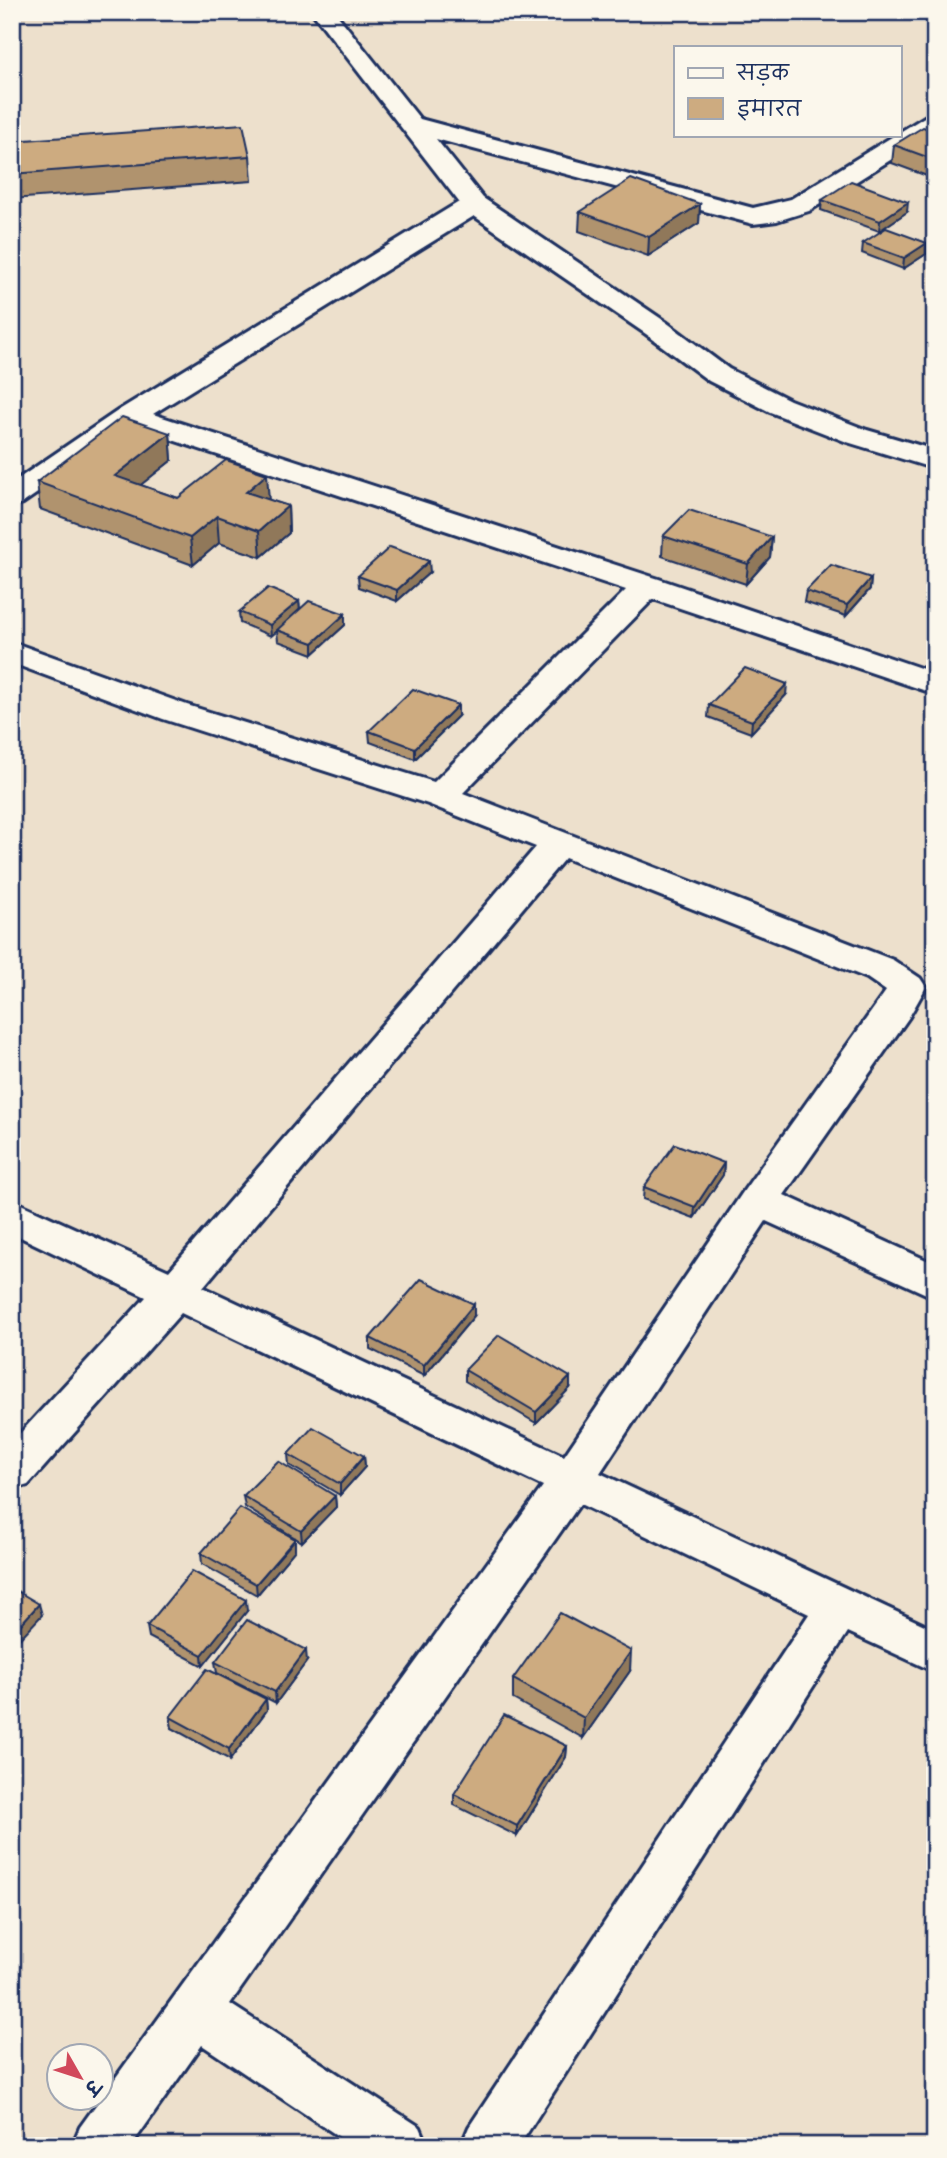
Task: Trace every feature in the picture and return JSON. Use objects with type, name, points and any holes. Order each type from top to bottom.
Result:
[{"type":"street","points":[[324,12],[474,204],[656,328],[719,375],[780,406],[857,436],[935,460]]},
{"type":"street","points":[[413,125],[753,216],[777,213],[800,205],[935,121]]},
{"type":"street","points":[[12,497],[129,416],[318,299],[403,251],[474,204]]},
{"type":"street","points":[[129,416],[557,559],[648,586],[935,684]]},
{"type":"street","points":[[440,796],[648,586]]},
{"type":"street","points":[[12,652],[175,712],[440,796],[880,969],[921,992],[896,1008],[760,1200],[572,1480],[99,2146]]},
{"type":"street","points":[[12,1472],[175,1292],[560,842]]},
{"type":"street","points":[[760,1200],[935,1282]]},
{"type":"street","points":[[12,1215],[935,1652]]},
{"type":"street","points":[[488,2146],[839,1606]]},
{"type":"street","points":[[195,2011],[401,2146]]},
{"type":"building","points":[[243,124],[250,156],[12,174],[12,141]]},
{"type":"building","points":[[923,127],[935,131],[935,160],[894,145]]},
{"type":"building","points":[[631,179],[700,204],[649,237],[580,212]]},
{"type":"building","points":[[851,181],[908,202],[880,221],[822,200]]},
{"type":"building","points":[[886,228],[927,243],[904,258],[863,243]]},
{"type":"building","points":[[122,417],[170,433],[115,476],[178,498],[226,460],[267,474],[246,492],[288,506],[259,531],[217,516],[190,538],[37,482]]},
{"type":"building","points":[[689,510],[772,537],[748,564],[663,536]]},
{"type":"building","points":[[390,547],[429,561],[397,590],[358,576]]},
{"type":"building","points":[[831,565],[871,578],[847,605],[806,591]]},
{"type":"building","points":[[268,588],[299,601],[270,625],[239,612]]},
{"type":"building","points":[[309,601],[345,614],[313,643],[277,630]]},
{"type":"building","points":[[745,668],[787,684],[752,721],[709,705]]},
{"type":"building","points":[[413,689],[458,705],[415,748],[369,731]]},
{"type":"building","points":[[675,1144],[724,1163],[695,1207],[644,1187]]},
{"type":"building","points":[[421,1279],[474,1304],[424,1365],[370,1338]]},
{"type":"building","points":[[499,1335],[570,1377],[536,1412],[465,1370]]},
{"type":"building","points":[[313,1427],[364,1456],[340,1484],[288,1454]]},
{"type":"building","points":[[278,1461],[335,1496],[301,1531],[243,1496]]},
{"type":"building","points":[[240,1508],[295,1539],[256,1584],[201,1553]]},
{"type":"building","points":[[192,1571],[246,1600],[202,1655],[147,1626]]},
{"type":"building","points":[[12,1588],[39,1604],[12,1634]]},
{"type":"building","points":[[560,1613],[631,1651],[584,1718],[513,1679]]},
{"type":"building","points":[[247,1620],[306,1650],[275,1692],[215,1662]]},
{"type":"building","points":[[207,1669],[266,1699],[229,1749],[170,1717]]},
{"type":"building","points":[[504,1715],[567,1746],[517,1826],[454,1794]]}]
